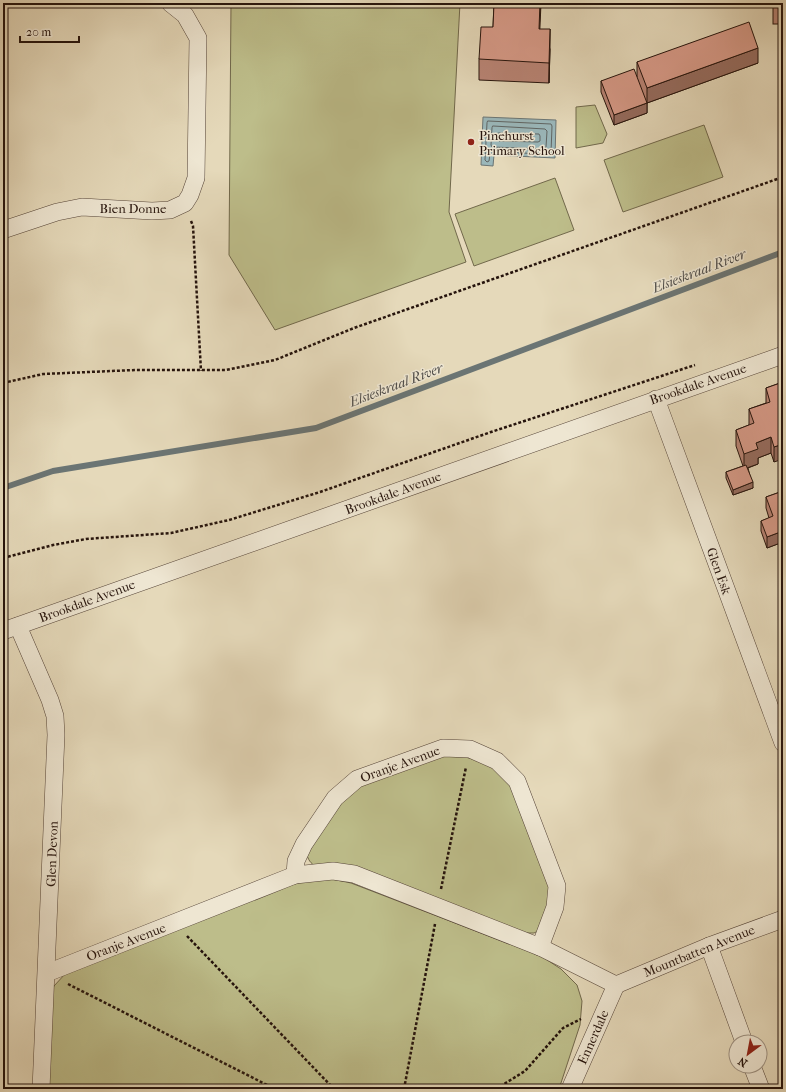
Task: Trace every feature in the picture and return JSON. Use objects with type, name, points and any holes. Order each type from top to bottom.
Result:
[{"type":"street","name":"Bien Donne","points":[[3,230],[57,212],[82,207],[152,211],[170,210],[185,203],[190,195],[196,178],[198,38],[185,15],[170,3]]},
{"type":"street","name":"Brookdale Avenue","points":[[10,628],[783,355]]},
{"type":"street","name":"Glen Esk","points":[[656,399],[783,743]]},
{"type":"street","name":"Glen Devon","points":[[10,628],[50,700],[55,716],[56,735],[41,1089]]},
{"type":"street","name":"Oranje Avenue","points":[[295,875],[296,861],[304,844],[335,798],[357,779],[443,748],[470,749],[498,761],[517,781],[557,886],[555,907],[540,947]]},
{"type":"street","name":"Oranje Avenue","points":[[47,973],[295,875],[332,871],[354,874],[540,947],[616,984]]},
{"type":"street","name":"Mountbatten Avenue","points":[[616,984],[709,946],[783,919]]},
{"type":"street","points":[[709,946],[741,1034]]},
{"type":"street","name":"Ennerdale","points":[[570,1089],[616,984]]},
{"type":"street","points":[[755,1074],[761,1089]]},
{"type":"path","points":[[3,383],[43,374],[135,370],[226,370],[275,360],[361,325],[783,177]]},
{"type":"path","points":[[185,203],[193,226],[201,371]]},
{"type":"path","points":[[3,558],[53,545],[86,539],[171,532],[229,520],[320,492],[491,432],[701,363]]},
{"type":"path","points":[[174,923],[334,1089]]},
{"type":"path","points":[[47,973],[275,1089]]},
{"type":"path","points":[[496,1089],[525,1071],[562,1028],[607,1006]]},
{"type":"green space","points":[[231,3],[460,3],[449,212],[466,262],[275,330],[229,255]]},
{"type":"green space","points":[[595,105],[607,134],[603,143],[576,148],[576,107]]},
{"type":"green space","points":[[704,125],[723,177],[623,212],[604,160]]},
{"type":"green space","points":[[555,178],[574,230],[474,266],[455,214]]},
{"type":"green space","points":[[439,756],[465,757],[477,760],[490,765],[509,781],[552,887],[540,930],[534,933],[524,933],[318,868],[312,864],[309,859],[307,855],[346,791]]},
{"type":"green space","points":[[327,878],[351,883],[541,956],[561,969],[577,985],[582,1001],[580,1025],[559,1089],[44,1089],[48,1000],[54,986],[66,973],[285,887],[309,880]]},
{"type":"water","points":[[483,117],[556,120],[555,158],[494,155],[493,166],[481,165]]},
{"type":"building","points":[[494,3],[540,3],[539,29],[550,29],[549,63],[479,59],[481,27],[493,27]]},
{"type":"building","points":[[749,22],[758,48],[647,88],[637,62]]},
{"type":"building","points":[[634,69],[647,103],[614,115],[601,81]]},
{"type":"building","points":[[783,382],[783,444],[774,447],[771,437],[756,443],[758,449],[744,454],[736,430],[754,423],[749,409],[770,402],[766,388]]},
{"type":"building","points":[[746,465],[753,482],[733,490],[726,472]]},
{"type":"building","points":[[783,479],[783,486],[780,480]]},
{"type":"building","points":[[783,491],[783,531],[767,537],[761,521],[773,516],[766,497]]},
{"type":"waterway","name":"Elsieskraal River","points":[[3,488],[53,471],[316,428],[783,252]]},
{"type":"place","name":"Pinehurst Primary School","points":[[471,142]]}]
